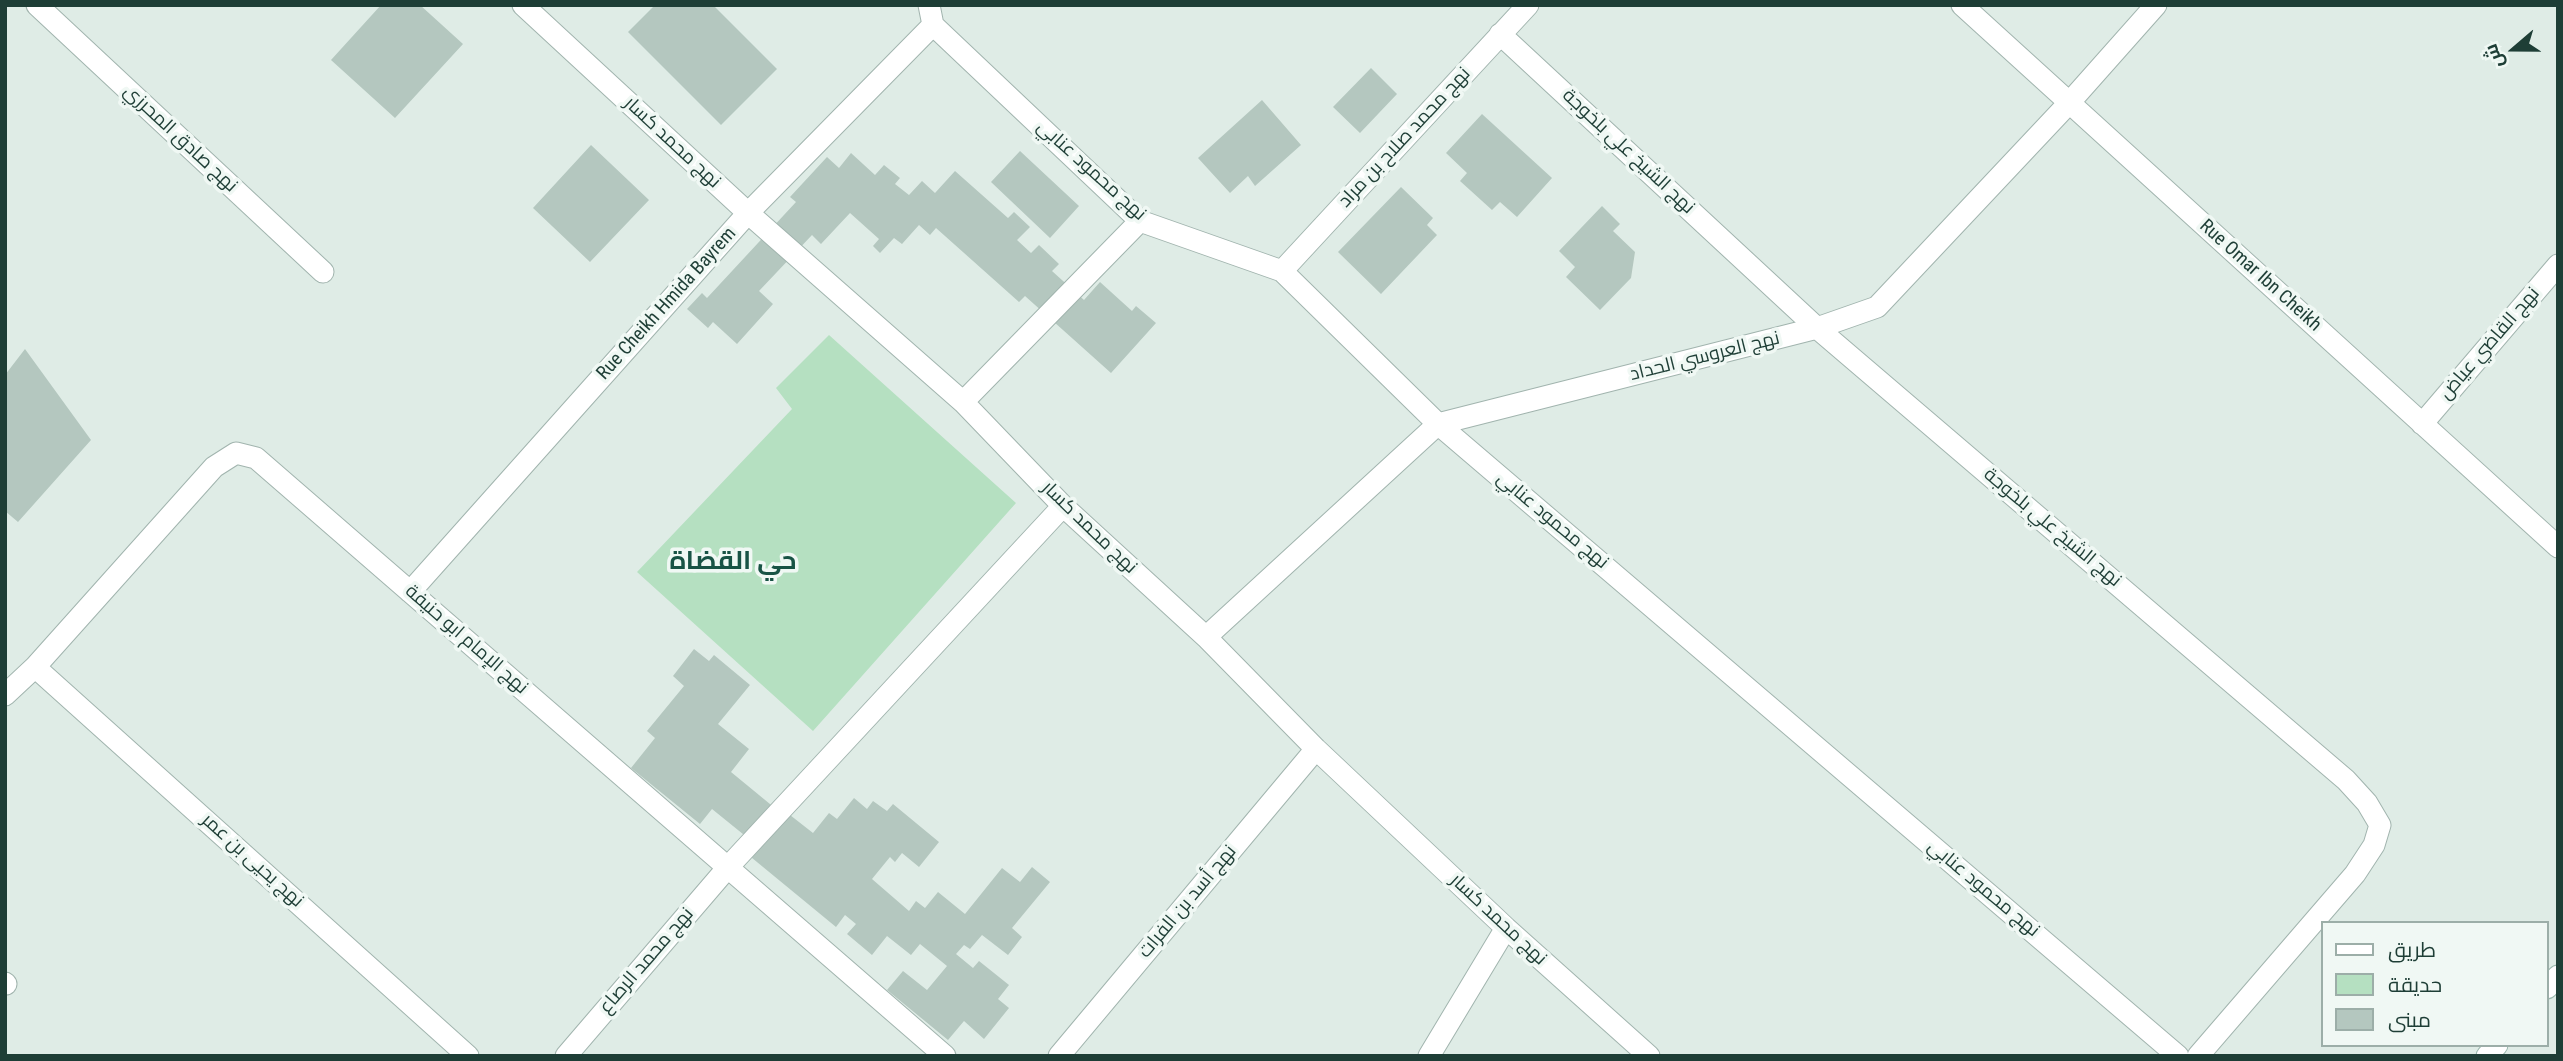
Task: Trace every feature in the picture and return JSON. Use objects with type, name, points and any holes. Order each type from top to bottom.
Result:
[{"type":"street","name":"نهج صادق المحرزي","points":[[37,5],[323,272]]},
{"type":"street","name":"نهج محمد كسار","points":[[523,5],[748,213],[963,402],[1063,506],[1206,637],[1316,749],[1506,928],[1649,1056]]},
{"type":"street","name":"نهج محمد صلاح بن مراد","points":[[1282,271],[1528,5]]},
{"type":"street","name":"Rue Omar Ibn Cheikh","points":[[1962,5],[2558,547]]},
{"type":"street","name":"نهج العروسي الحداد","points":[[1206,637],[1438,424],[1817,328],[1877,307],[2069,103],[2156,5]]},
{"type":"street","name":"Rue Cheikh Hmida Bayrem","points":[[410,592],[748,213],[931,15]]},
{"type":"street","name":"نهج محمود عنابي","points":[[931,15],[1140,221],[1282,271],[1438,424],[2178,1056]]},
{"type":"street","name":"نهج الشيخ علي بلخوجة","points":[[1500,34],[1817,328],[2346,780],[2367,803],[2381,825],[2374,845],[2355,874],[2198,1056]]},
{"type":"street","points":[[963,402],[1140,221]]},
{"type":"street","name":"نهج القاضي عياض","points":[[2422,424],[2558,265]]},
{"type":"street","name":"نهج الإمام ابو حنيفة","points":[[5,695],[35,667],[214,467],[236,453],[256,458],[945,1056]]},
{"type":"street","name":"نهج محمد الرصاع","points":[[566,1056],[729,866],[1063,506]]},
{"type":"street","name":"نهج يحيى بن عمر","points":[[35,667],[468,1056]]},
{"type":"street","name":"نهج أسد بن الفرات","points":[[1059,1056],[1316,749]]},
{"type":"street","points":[[1429,1056],[1506,928]]},
{"type":"green space","points":[[829,335],[1016,503],[813,731],[637,572],[792,409],[776,388]]},
{"type":"building","points":[[381,5],[420,5],[463,44],[395,118],[331,60]]},
{"type":"building","points":[[655,5],[713,5],[777,69],[721,125],[628,32]]},
{"type":"building","points":[[1371,68],[1397,94],[1360,133],[1333,107]]},
{"type":"building","points":[[1262,100],[1301,145],[1255,186],[1248,176],[1230,193],[1198,158]]},
{"type":"building","points":[[1482,114],[1552,178],[1517,217],[1500,202],[1492,210],[1460,181],[1467,173],[1446,153]]},
{"type":"building","points":[[591,145],[649,200],[590,262],[533,208]]},
{"type":"building","points":[[1020,151],[1079,206],[1050,238],[991,182]]},
{"type":"building","points":[[851,153],[875,175],[884,165],[900,178],[895,184],[909,195],[922,181],[935,193],[955,171],[1008,218],[1014,212],[1030,227],[1017,240],[1031,253],[1039,245],[1059,264],[1052,271],[1084,300],[1100,282],[1132,311],[1136,306],[1156,323],[1111,373],[1025,296],[1019,302],[936,228],[930,235],[919,225],[902,244],[894,238],[880,253],[873,246],[879,239],[850,213],[821,244],[812,235],[759,291],[773,304],[737,344],[713,322],[708,328],[687,309],[702,293],[707,298],[796,202],[790,197],[827,157],[839,168]]},
{"type":"building","points":[[1401,187],[1433,218],[1427,225],[1437,235],[1381,294],[1338,252]]},
{"type":"building","points":[[1602,206],[1620,224],[1613,231],[1635,252],[1631,278],[1600,310],[1566,277],[1575,267],[1559,251]]},
{"type":"building","points":[[25,349],[91,440],[18,522],[5,511],[5,375]]},
{"type":"building","points":[[694,649],[709,661],[714,655],[750,685],[718,724],[749,749],[731,772],[787,818],[790,815],[813,833],[829,813],[837,819],[854,798],[867,809],[873,801],[887,811],[893,804],[939,842],[919,867],[902,853],[895,862],[890,857],[872,879],[909,911],[916,901],[925,908],[938,892],[965,914],[1002,868],[1020,882],[1032,867],[1050,882],[1012,928],[1022,937],[1008,955],[982,935],[970,949],[964,945],[956,954],[973,968],[979,961],[1009,985],[998,999],[1009,1008],[984,1039],[964,1021],[948,1040],[887,990],[903,971],[927,990],[947,966],[920,944],[911,955],[887,936],[872,955],[847,934],[856,924],[845,915],[836,927],[746,853],[754,843],[712,809],[700,824],[631,768],[655,738],[647,731],[684,686],[673,676]]},
{"type":"district","name":"حي القضاة","points":[[733,562]]}]
